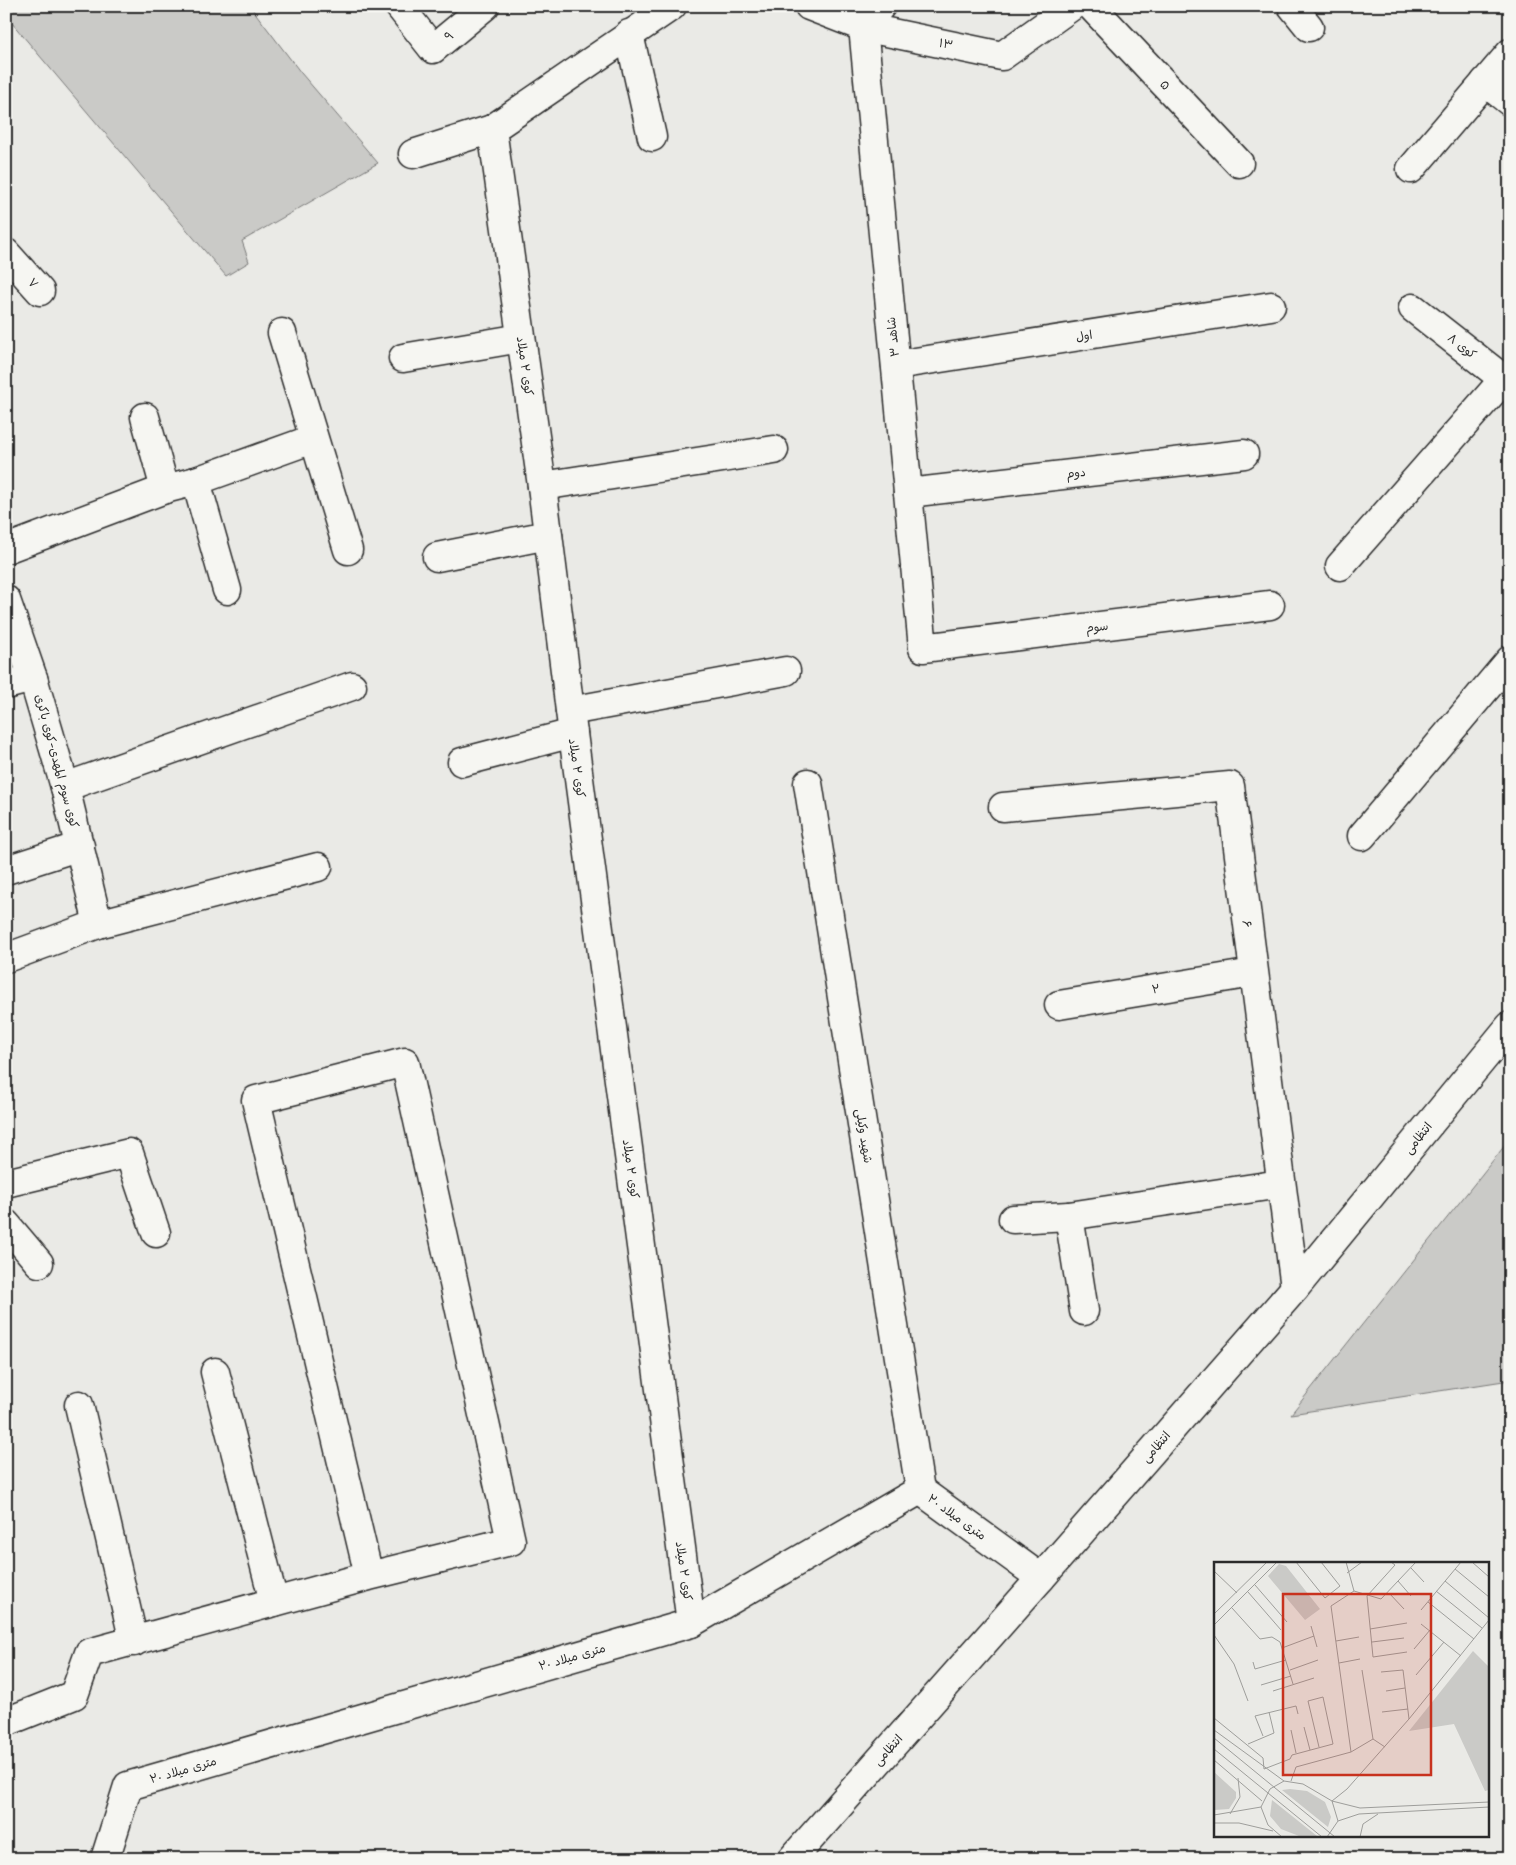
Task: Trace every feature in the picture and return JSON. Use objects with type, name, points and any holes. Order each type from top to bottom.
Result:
[{"type":"street","name":"۹","points":[[399,6],[433,49],[485,6]]},
{"type":"street","points":[[413,154],[492,129],[672,6]]},
{"type":"street","name":"۱۳","points":[[809,6],[863,27],[1002,56],[1072,6]]},
{"type":"street","points":[[863,27],[881,6]]},
{"type":"street","name":"۵","points":[[1091,6],[1238,163]]},
{"type":"street","points":[[1292,6],[1309,27]]},
{"type":"street","name":"شاهد ۳","points":[[863,27],[923,648]]},
{"type":"street","points":[[629,34],[652,137]]},
{"type":"street","points":[[1411,169],[1510,52]]},
{"type":"street","points":[[1485,82],[1510,102]]},
{"type":"street","name":"کوی ۲ میلاد","points":[[492,129],[542,486],[571,722],[691,1623]]},
{"type":"street","name":"۷","points":[[6,253],[40,291]]},
{"type":"street","name":"اول","points":[[896,365],[1272,306]]},
{"type":"street","name":"کوی ۸","points":[[1413,308],[1507,382]]},
{"type":"street","points":[[282,333],[348,550]]},
{"type":"street","points":[[403,358],[521,338]]},
{"type":"street","points":[[1340,566],[1507,382]]},
{"type":"street","points":[[145,417],[165,489]]},
{"type":"street","points":[[6,549],[165,489],[196,481],[313,439]]},
{"type":"street","points":[[542,486],[774,450]]},
{"type":"street","name":"دوم","points":[[908,493],[1244,454]]},
{"type":"street","points":[[196,481],[227,590]]},
{"type":"street","points":[[437,557],[548,535]]},
{"type":"street","name":"کوی سوم المهدی-کوی باکری","points":[[6,600],[34,678],[65,787],[98,924]]},
{"type":"street","name":"سوم","points":[[923,648],[1270,605]]},
{"type":"street","points":[[1362,836],[1510,660]]},
{"type":"street","points":[[462,762],[571,722],[786,671]]},
{"type":"street","points":[[6,685],[34,678]]},
{"type":"street","points":[[65,787],[352,686]]},
{"type":"street","name":"شهید وکیلی","points":[[808,783],[920,1490]]},
{"type":"street","name":"۶","points":[[1003,807],[1230,786],[1280,1184],[1295,1288]]},
{"type":"street","points":[[6,870],[80,846]]},
{"type":"street","points":[[6,958],[98,924],[318,867]]},
{"type":"street","name":"۲","points":[[1059,1005],[1253,973]]},
{"type":"street","name":"انتظامی","points":[[792,1859],[1295,1288],[1510,1026]]},
{"type":"street","points":[[6,1722],[74,1695],[89,1653],[369,1576],[511,1541],[405,1062],[256,1100],[369,1576]]},
{"type":"street","points":[[6,1182],[129,1153],[156,1233]]},
{"type":"street","points":[[1013,1219],[1069,1216],[1280,1184]]},
{"type":"street","points":[[1069,1216],[1084,1311]]},
{"type":"street","points":[[6,1224],[39,1263]]},
{"type":"street","points":[[215,1372],[274,1602]]},
{"type":"street","points":[[79,1405],[134,1642]]},
{"type":"street","name":"۲۰ متری میلاد","points":[[104,1859],[128,1786],[691,1623],[920,1490],[1041,1578]]},
{"type":"shaded area","points":[[6,6],[250,6],[301,73],[378,163],[242,241],[249,262],[226,276],[6,16]]},
{"type":"shaded area","points":[[1510,1139],[1510,1380],[1291,1414]]}]
